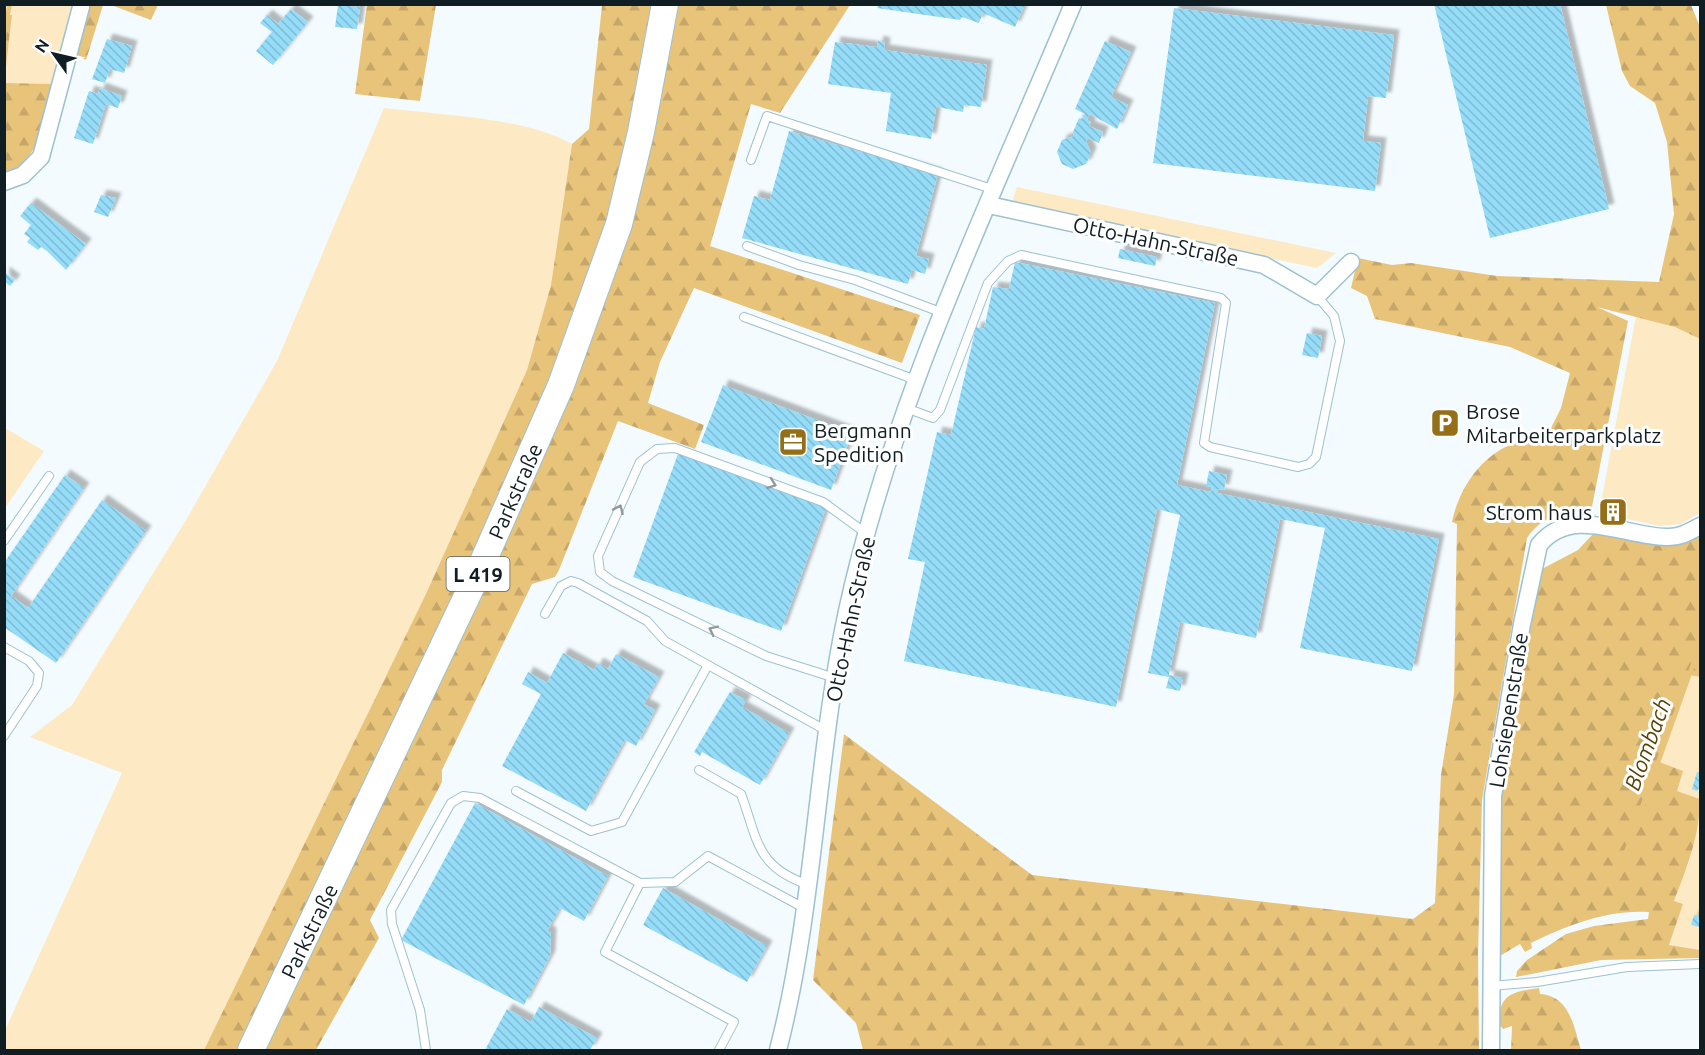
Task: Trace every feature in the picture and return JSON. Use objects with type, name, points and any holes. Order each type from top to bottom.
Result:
[{"type":"main road","name":"Parkstraße","points":[[251,1050],[478,573],[561,385],[619,224],[641,132],[665,4]]},
{"type":"street","name":"Otto-Hahn-Straße","points":[[778,1050],[793,984],[835,678],[848,611],[867,535],[916,380],[1074,4]]},
{"type":"street","points":[[4,182],[23,175],[41,157],[81,7]]},
{"type":"street","name":"Otto-Hahn-Straße","points":[[992,198],[1264,265],[1317,296]]},
{"type":"street","points":[[1317,296],[1351,262]]},
{"type":"street","name":"Lohsiepenstraße","points":[[1491,1050],[1493,796],[1522,624],[1539,545],[1547,534],[1565,526],[1587,524],[1666,537],[1685,535],[1701,526]]},
{"type":"lane","points":[[751,160],[767,116],[992,198]]},
{"type":"lane","points":[[747,246],[799,265],[855,280],[943,313]]},
{"type":"lane","points":[[906,408],[933,418],[940,410],[988,283],[1008,261],[1021,255],[1221,298],[1226,303],[1204,442],[1210,447],[1298,466],[1309,464],[1316,457],[1340,341],[1334,316],[1317,296]]},
{"type":"lane","points":[[744,317],[916,380]]},
{"type":"lane","points":[[835,678],[766,656],[612,581],[600,572],[598,556],[640,462],[657,449],[675,448],[823,502],[867,535]]},
{"type":"lane","points":[[4,541],[49,476]]},
{"type":"lane","points":[[546,614],[561,586],[571,581],[578,583],[647,621],[665,641],[827,731]]},
{"type":"lane","points":[[4,647],[29,662],[39,673],[37,686],[4,736]]},
{"type":"lane","points":[[516,791],[591,831],[622,822],[708,665]]},
{"type":"lane","points":[[699,770],[741,794],[764,857],[783,876],[806,884]]},
{"type":"lane","points":[[426,1050],[420,1010],[392,924],[391,910],[451,803],[463,796],[480,798],[640,883],[675,882],[708,856],[804,908]]},
{"type":"lane","points":[[640,883],[605,951],[734,1022],[719,1050]]},
{"type":"lane","points":[[1491,986],[1537,982],[1627,967],[1701,964]]},
{"type":"shaded area","points":[[5,5],[74,5],[54,84],[4,83],[12,15],[5,15]]},
{"type":"shaded area","points":[[384,108],[481,118],[531,128],[572,144],[551,285],[527,370],[425,596],[204,1050],[5,1050],[5,1030],[122,773],[30,737],[72,705],[186,520],[277,361]]},
{"type":"shaded area","points":[[1017,187],[1336,253],[1317,268],[1019,206],[1013,199]]},
{"type":"shaded area","points":[[1636,316],[1675,327],[1700,339],[1700,513],[1681,524],[1660,526],[1599,513]]},
{"type":"shaded area","points":[[5,428],[44,451],[5,508]]},
{"type":"shaded area","points":[[1689,674],[1700,677],[1700,799],[1677,791],[1658,762]]},
{"type":"shaded area","points":[[1700,815],[1700,950],[1669,945],[1683,904],[1674,901],[1689,862]]},
{"type":"green space","points":[[158,4],[151,20],[111,5]]},
{"type":"green space","points":[[88,5],[103,5],[86,60],[75,54]]},
{"type":"green space","points":[[367,5],[436,5],[420,101],[355,94]]},
{"type":"green space","points":[[602,5],[850,5],[780,113],[751,104],[710,246],[920,315],[902,363],[694,288],[660,362],[648,403],[704,425],[695,449],[618,421],[559,570],[555,577],[532,584],[442,770],[442,782],[370,920],[379,938],[316,1050],[204,1050],[425,596],[527,370],[551,285],[572,144],[589,129]]},
{"type":"green space","points":[[1606,5],[1691,5],[1700,27],[1700,339],[1675,327],[1597,307],[1628,321],[1591,512],[1571,512],[1547,519],[1527,538],[1482,800],[1478,954],[1479,1050],[863,1050],[856,1023],[813,980],[844,734],[1032,875],[1413,919],[1435,903],[1441,775],[1454,694],[1457,524],[1452,522],[1455,509],[1474,473],[1493,454],[1518,442],[1546,438],[1561,408],[1570,373],[1510,347],[1375,319],[1367,296],[1351,288],[1358,258],[1392,265],[1411,263],[1497,276],[1659,282],[1674,214],[1667,142],[1655,103],[1630,86],[1622,71]]},
{"type":"green space","points":[[4,15],[12,15],[5,75]]},
{"type":"green space","points":[[5,83],[54,84],[40,136],[34,148],[27,159],[5,173]]},
{"type":"green space","points":[[1593,534],[1676,545],[1700,537],[1700,677],[1689,675],[1659,762],[1683,771],[1677,791],[1700,799],[1695,838],[1674,901],[1683,904],[1669,945],[1700,950],[1700,958],[1601,960],[1516,977],[1517,971],[1527,960],[1566,934],[1594,926],[1648,919],[1649,912],[1634,912],[1588,920],[1531,943],[1532,948],[1525,952],[1520,944],[1498,957],[1500,791],[1540,570],[1578,550]]},
{"type":"green space","points":[[1539,988],[1540,994],[1558,1000],[1569,1014],[1581,1050],[1511,1050],[1512,1026],[1503,1029],[1498,1023],[1501,1006],[1509,996],[1515,993]]},
{"type":"building","points":[[879,4],[1025,4],[1015,27],[983,13],[979,23],[962,17],[960,20],[877,8]]},
{"type":"building","points":[[1434,4],[1560,4],[1609,209],[1490,238]]},
{"type":"building","points":[[338,5],[360,7],[357,29],[335,27]]},
{"type":"building","points":[[1174,8],[1394,35],[1386,98],[1368,96],[1363,141],[1381,143],[1375,191],[1153,163]]},
{"type":"building","points":[[291,9],[308,22],[273,65],[256,51],[272,32],[260,23],[267,15],[278,24]]},
{"type":"building","points":[[107,39],[132,46],[124,73],[110,69],[105,83],[92,79]]},
{"type":"building","points":[[878,41],[885,43],[884,50],[987,65],[981,107],[964,105],[963,112],[938,107],[937,102],[931,139],[886,131],[891,93],[828,84],[835,42],[877,47]]},
{"type":"building","points":[[1105,41],[1131,52],[1111,97],[1128,105],[1117,129],[1090,114],[1087,120],[1091,122],[1089,126],[1103,132],[1099,143],[1088,138],[1086,141],[1091,153],[1086,164],[1073,169],[1062,164],[1057,152],[1062,140],[1074,136],[1073,132],[1079,118],[1082,119],[1085,114],[1075,109]]},
{"type":"building","points":[[100,88],[122,96],[118,108],[106,104],[93,144],[74,138],[89,91],[98,94]]},
{"type":"building","points":[[789,131],[938,174],[916,256],[929,259],[925,274],[912,270],[908,284],[742,238],[754,196],[770,200]]},
{"type":"building","points":[[101,195],[116,198],[108,217],[94,212]]},
{"type":"building","points":[[31,203],[86,244],[66,270],[47,251],[41,247],[38,250],[27,242],[30,238],[24,234],[31,225],[20,216]]},
{"type":"building","points":[[1120,249],[1157,257],[1155,266],[1118,258]]},
{"type":"building","points":[[1015,262],[1215,303],[1177,485],[1211,492],[1212,487],[1206,486],[1209,471],[1227,475],[1224,490],[1218,489],[1217,493],[1439,539],[1412,671],[1300,648],[1325,528],[1280,519],[1256,638],[1180,622],[1169,675],[1183,678],[1180,691],[1166,688],[1169,677],[1148,673],[1180,515],[1157,509],[1116,707],[904,661],[925,562],[908,559],[937,432],[951,435],[976,327],[984,329],[993,287],[1009,289]]},
{"type":"building","points":[[4,272],[15,280],[10,286],[4,281]]},
{"type":"building","points":[[1307,333],[1322,336],[1318,358],[1302,355]]},
{"type":"building","points":[[723,385],[852,433],[831,490],[701,442]]},
{"type":"building","points":[[678,454],[826,508],[781,631],[633,577]]},
{"type":"building","points":[[65,475],[84,488],[11,596],[28,608],[102,500],[146,531],[56,663],[4,627],[4,563]]},
{"type":"building","name":"Strom haus","points":[[1606,507],[1621,510],[1619,517],[1605,515]]},
{"type":"building","points":[[563,653],[594,670],[598,663],[608,669],[616,654],[659,677],[644,704],[655,710],[636,746],[625,740],[586,811],[502,766],[541,694],[522,684],[528,672],[547,683]]},
{"type":"building","points":[[730,692],[746,700],[742,707],[789,733],[760,785],[702,752],[700,756],[694,752]]},
{"type":"building","points":[[1697,772],[1700,773],[1700,787],[1697,791],[1692,789]]},
{"type":"building","points":[[475,803],[608,876],[584,921],[560,908],[547,931],[551,933],[550,956],[524,1005],[401,940]]},
{"type":"building","points":[[663,888],[767,946],[747,982],[643,925]]},
{"type":"building","points":[[1694,915],[1700,916],[1699,927],[1691,925]]},
{"type":"building","points":[[539,1007],[597,1038],[590,1050],[485,1050],[507,1009],[531,1022]]},
{"type":"waterway","points":[[4,29],[10,4]]},
{"type":"waterway","name":"Blombach","points":[[1625,855],[1700,645]]},
{"type":"place","name":"Brose Mitarbeiterparkplatz","points":[[1445,423]]},
{"type":"place","name":"Bergmann Spedition","points":[[793,442]]},
{"type":"place","name":"Strom haus","points":[[1613,512]]}]
